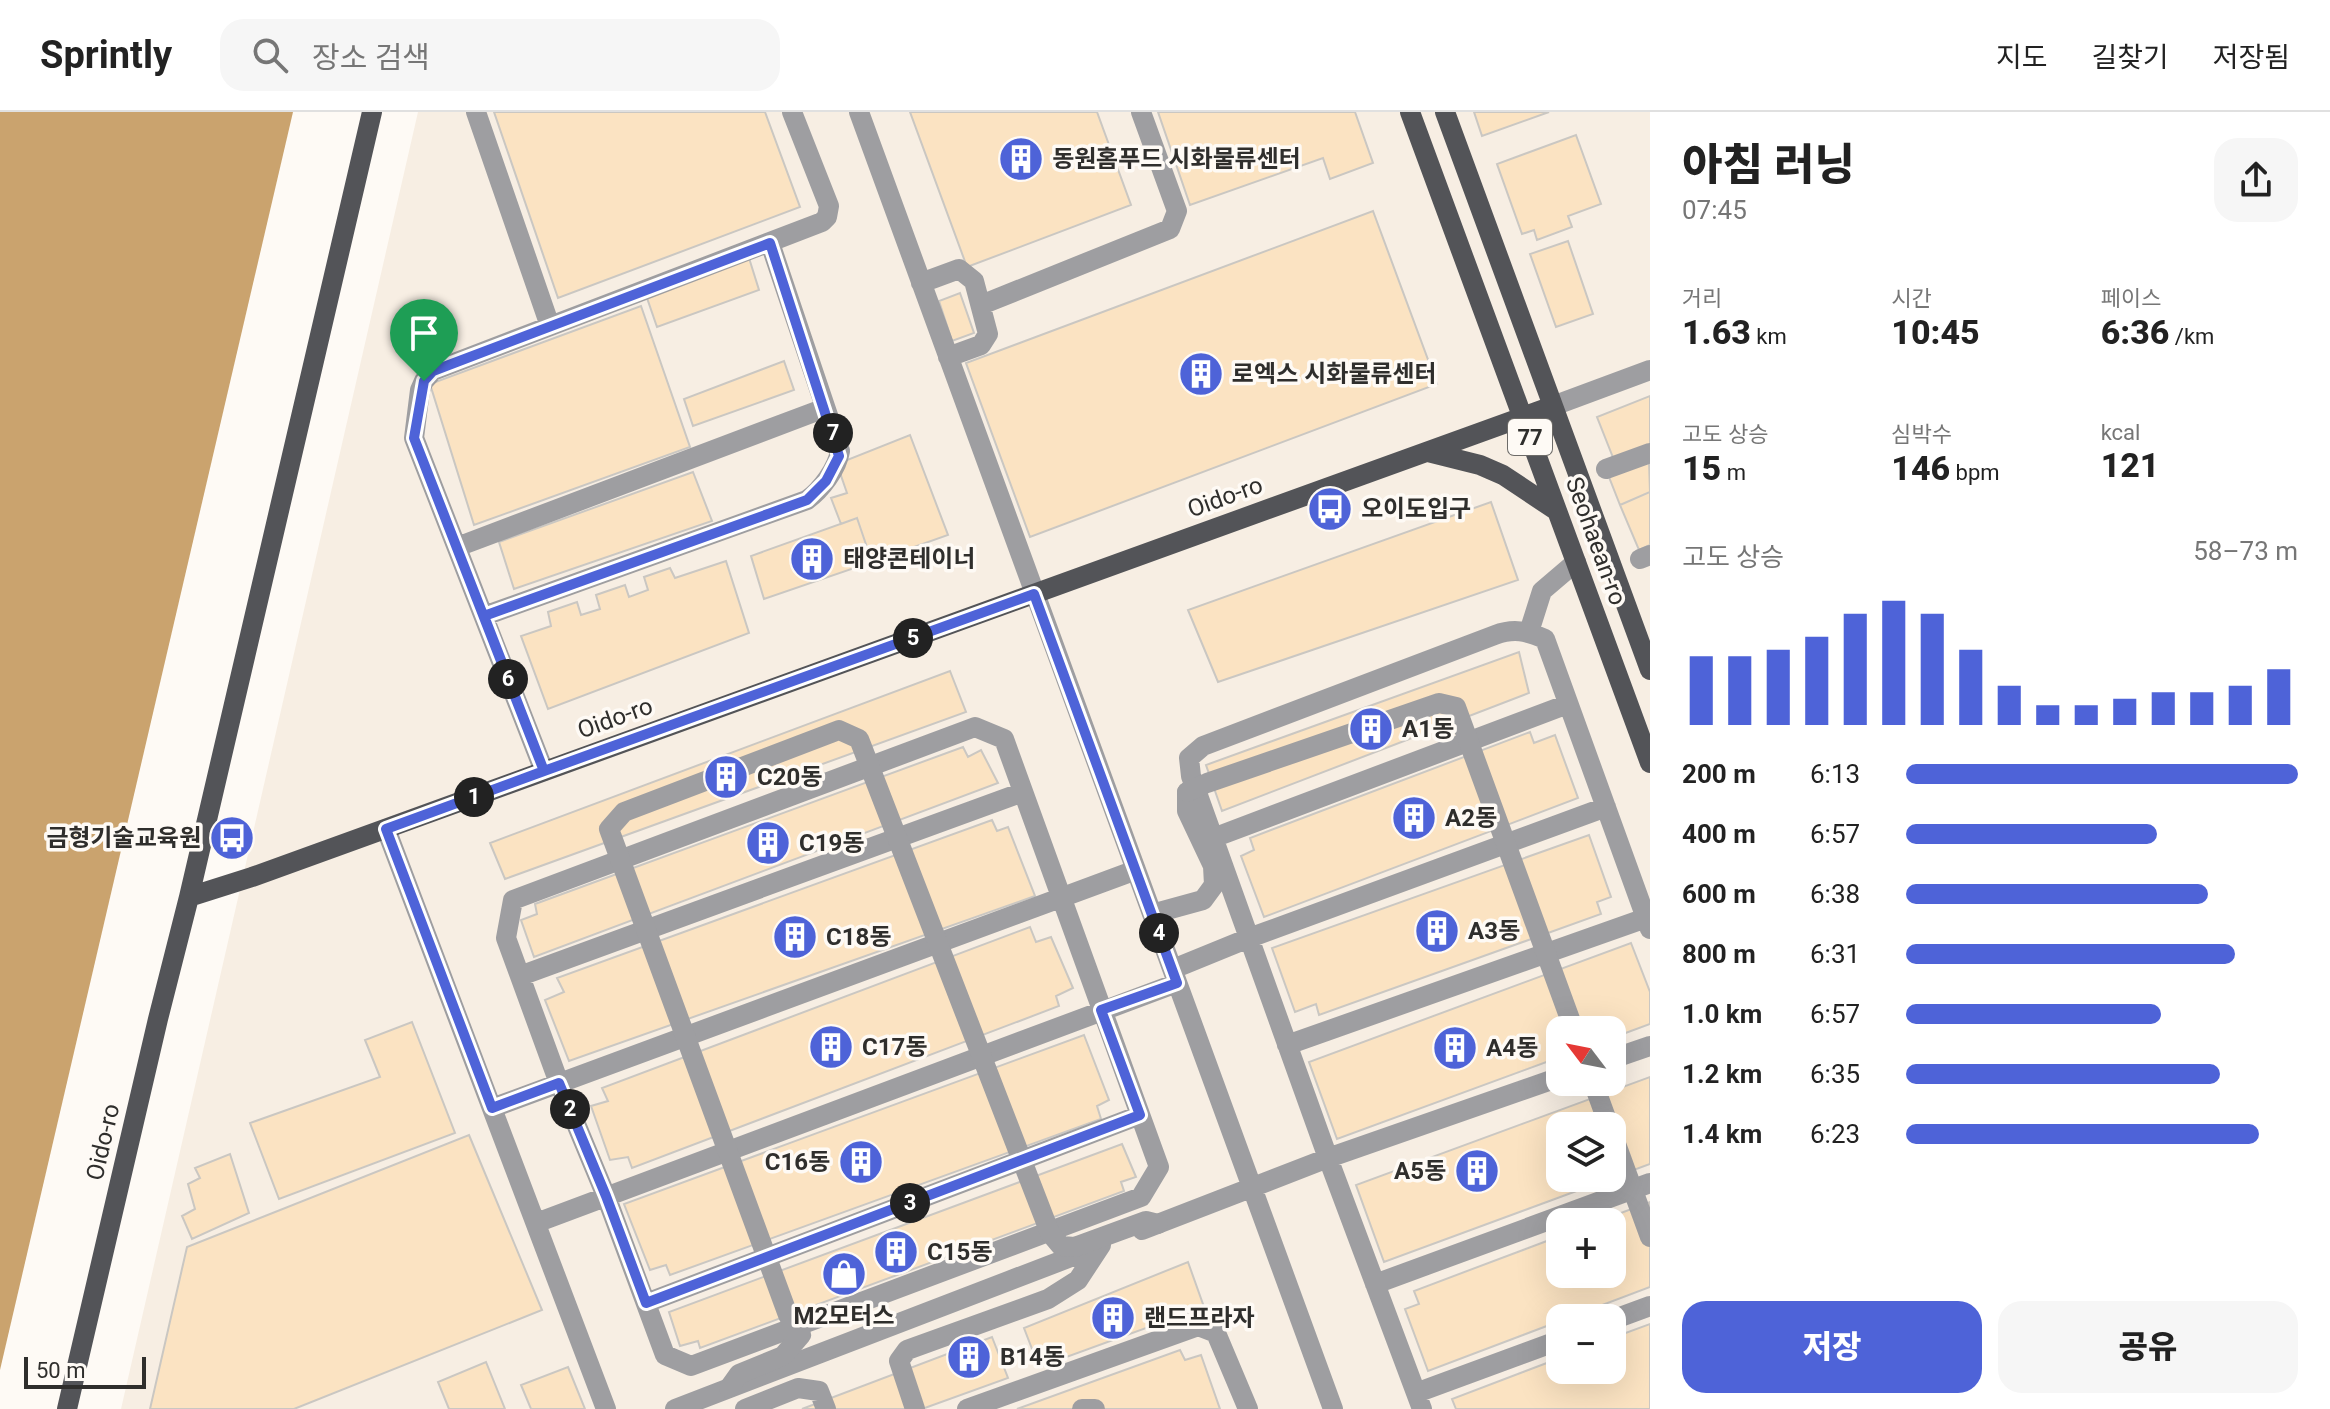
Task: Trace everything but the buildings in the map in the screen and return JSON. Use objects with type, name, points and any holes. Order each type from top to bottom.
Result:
[{"type":"main road","points":[[189,897],[372,112]]},
{"type":"main road","name":"Seohaean-ro","points":[[1410,112],[1650,763]]},
{"type":"main road","name":"Seohaean-ro","points":[[1445,112],[1650,670]]},
{"type":"main road","name":"Oido-ro","points":[[67,1409],[189,897],[386,829],[1553,406]]},
{"type":"main road","points":[[1428,452],[1480,465],[1503,475],[1557,511]]},
{"type":"street","points":[[476,112],[550,326]]},
{"type":"street","points":[[544,771],[414,438],[424,381],[433,371],[822,222],[827,217],[829,206],[792,112]]},
{"type":"street","points":[[859,112],[1333,1409]]},
{"type":"street","points":[[981,305],[1170,229],[1177,211],[1141,112]]},
{"type":"street","points":[[484,616],[807,500],[826,481],[839,456],[770,243]]},
{"type":"street","points":[[921,283],[959,269],[974,281],[988,328],[985,340],[981,345],[948,357]]},
{"type":"street","points":[[1553,406],[1650,370]]},
{"type":"street","points":[[457,547],[825,408]]},
{"type":"street","points":[[1606,469],[1650,453]]},
{"type":"street","points":[[1529,632],[1542,591],[1576,562]]},
{"type":"street","points":[[1287,1045],[1648,924],[1545,639],[1513,629],[1495,635],[1203,746],[1189,758],[1191,776],[1287,1045],[1419,1401],[1546,1346]]},
{"type":"street","points":[[1152,914],[1203,900],[1214,885],[1213,866],[1187,811],[1187,792],[1439,703],[1456,707],[1569,1016]]},
{"type":"street","points":[[1213,838],[1568,704]]},
{"type":"street","points":[[975,727],[1004,739],[1061,898],[1159,1167],[1141,1197],[691,1366],[665,1355],[506,938],[513,900],[975,727]]},
{"type":"street","points":[[729,1388],[739,1374],[783,1356],[801,1335],[788,1315],[609,829],[624,812],[638,806],[839,730],[859,739],[1050,1233],[1061,1246],[1075,1247],[1146,1221],[1158,1224]]},
{"type":"street","points":[[520,976],[1023,792]]},
{"type":"street","points":[[536,1223],[1101,1010],[1249,938],[1606,807]]},
{"type":"street","points":[[386,829],[606,1409]]},
{"type":"street","points":[[492,1108],[1136,870]]},
{"type":"street","points":[[1626,1054],[1650,1046]]},
{"type":"street","points":[[675,1409],[1328,1158],[1546,1082]]},
{"type":"street","points":[[646,1303],[1140,1115]]},
{"type":"street","points":[[1626,1171],[1650,1237]]},
{"type":"street","points":[[1375,1284],[1650,1183]]},
{"type":"street","points":[[915,1409],[899,1361],[907,1350],[1048,1299],[1078,1280],[1101,1245]]},
{"type":"street","points":[[1626,1315],[1650,1306]]},
{"type":"street","points":[[967,1409],[1198,1326],[1216,1333],[1248,1409]]},
{"type":"street","points":[[745,1409],[798,1388],[819,1391],[826,1409]]},
{"type":"street","points":[[1082,1409],[1095,1409]]},
{"type":"shaded area","points":[[0,112],[293,112],[0,1370]]},
{"type":"shaded area","points":[[418,112],[1650,112],[1650,1409],[121,1409]]},
{"type":"place","name":"동원홈푸드 시화물류센터","points":[[1021,159]]},
{"type":"place","name":"로엑스 시화물류센터","points":[[1201,374]]},
{"type":"place","name":"오이도입구","points":[[1330,509]]},
{"type":"place","name":"태양콘테이너","points":[[812,559]]},
{"type":"place","name":"A1동","points":[[1371,729]]},
{"type":"place","name":"C20동","points":[[726,777]]},
{"type":"place","name":"A2동","points":[[1414,818]]},
{"type":"place","name":"금형기술교육원","points":[[232,838]]},
{"type":"place","name":"C19동","points":[[768,843]]},
{"type":"place","name":"A3동","points":[[1437,931]]},
{"type":"place","name":"C18동","points":[[795,937]]},
{"type":"place","name":"C17동","points":[[831,1047]]},
{"type":"place","name":"A4동","points":[[1455,1048]]},
{"type":"place","name":"C16동","points":[[861,1162]]},
{"type":"place","name":"A5동","points":[[1477,1171]]},
{"type":"place","name":"C15동","points":[[896,1252]]},
{"type":"place","name":"M2모터스","points":[[844,1274]]},
{"type":"place","name":"랜드프라자","points":[[1113,1318]]},
{"type":"place","name":"B14동","points":[[969,1357]]},
{"type":"route","points":[[424,381],[414,438],[544,771],[386,829],[492,1108],[559,1083],[646,1303],[1140,1115],[1101,1010],[1177,983],[1034,594],[544,771],[484,616],[807,500],[826,481],[839,456],[840,451],[770,243],[433,371],[424,381]]}]
